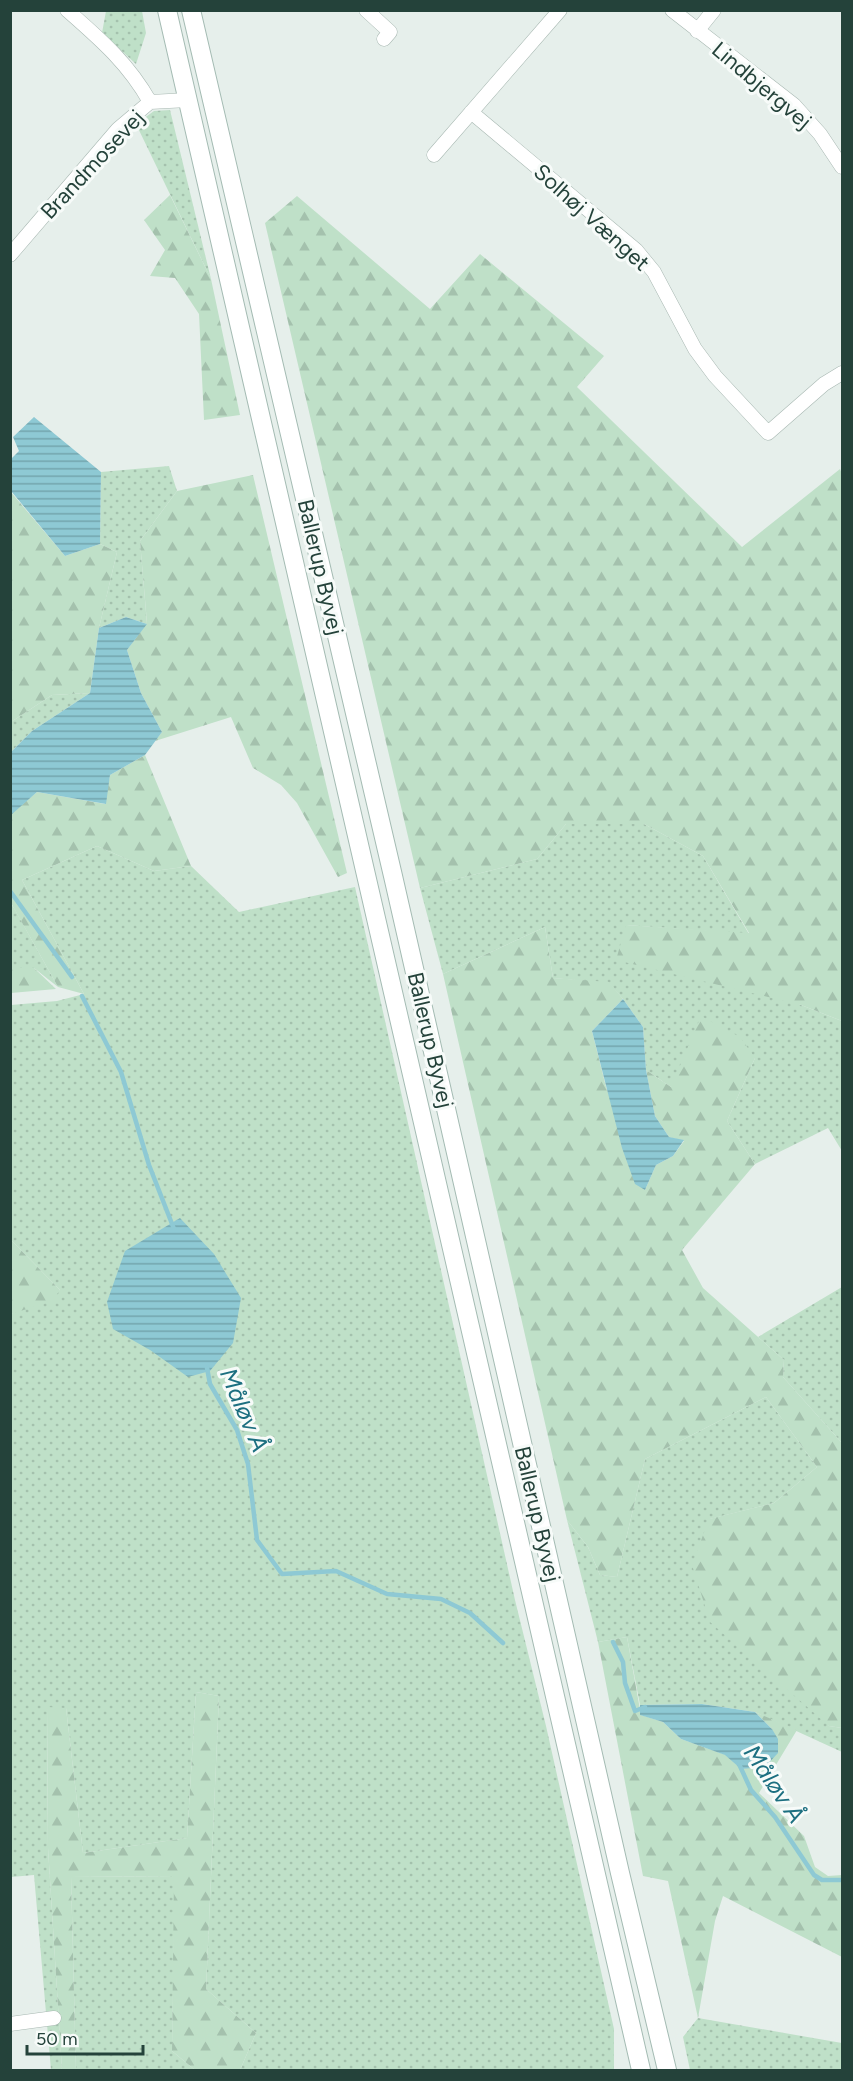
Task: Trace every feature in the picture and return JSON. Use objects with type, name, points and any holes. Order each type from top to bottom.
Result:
[{"type":"main road","name":"Ballerup Byvej","points":[[168,10],[641,2070]]},
{"type":"main road","name":"Ballerup Byvej","points":[[191,10],[393,876],[617,1861],[667,2070]]},
{"type":"street","points":[[67,10],[115,52],[137,79],[150,102]]},
{"type":"street","points":[[366,10],[390,32],[384,39]]},
{"type":"street","points":[[434,155],[560,10]]},
{"type":"street","name":"Lindbjergvej","points":[[672,10],[794,105],[820,134],[843,167]]},
{"type":"street","points":[[697,31],[714,10]]},
{"type":"street","name":"Brandmosevej","points":[[10,255],[118,129],[150,102],[188,100]]},
{"type":"street","name":"Solhøj Vænget","points":[[471,112],[636,250],[654,272],[696,349],[715,376],[768,433],[824,384],[843,373]]},
{"type":"street","points":[[10,2024],[54,2018]]},
{"type":"green space","points":[[106,11],[142,11],[146,33],[136,64],[102,33]]},
{"type":"green space","points":[[170,110],[211,279],[136,124],[154,111]]},
{"type":"green space","points":[[170,195],[211,279],[240,415],[204,420],[199,314],[175,278],[150,276],[165,250],[144,220]]},
{"type":"green space","points":[[297,196],[430,309],[480,254],[604,356],[577,387],[742,547],[840,469],[842,474],[842,1021],[801,1005],[616,960],[626,925],[749,933],[703,856],[644,824],[566,824],[537,859],[420,888],[265,223]]},
{"type":"green space","points":[[169,466],[177,491],[140,541],[147,624],[126,617],[99,628],[117,552],[100,544],[101,472]]},
{"type":"green space","points":[[253,475],[347,873],[338,877],[297,803],[281,785],[253,768],[231,717],[155,741],[162,732],[141,693],[127,650],[147,623],[140,541],[177,491]]},
{"type":"green space","points":[[10,491],[65,556],[100,544],[117,552],[99,628],[90,693],[52,695],[11,722]]},
{"type":"green space","points":[[90,693],[32,731],[11,752],[11,722],[52,695]]},
{"type":"green space","points":[[145,755],[191,866],[154,871],[97,846],[22,880],[84,994],[58,987],[11,903],[10,815],[37,792],[105,804],[110,775]]},
{"type":"green space","points":[[566,824],[644,824],[703,856],[749,934],[626,925],[801,1005],[842,1021],[842,1151],[828,1128],[755,1164],[727,1121],[755,1058],[671,1087],[646,1070],[643,1027],[609,983],[553,978],[545,927],[443,974],[420,888],[537,859]]},
{"type":"green space","points":[[97,846],[154,871],[191,866],[239,912],[355,887],[614,2029],[614,2070],[240,2070],[256,2033],[206,1989],[219,1696],[196,1692],[187,1838],[83,1853],[66,1708],[47,1708],[48,1848],[62,2070],[51,2070],[34,1875],[11,1877],[11,1314],[60,1290],[11,1240],[11,1005],[57,1001],[84,994],[22,880]]},
{"type":"green space","points":[[10,903],[58,987],[34,968],[11,968]]},
{"type":"green space","points":[[545,927],[553,978],[609,982],[623,999],[592,1031],[606,1087],[645,1190],[656,1165],[673,1156],[684,1141],[669,1137],[655,1116],[646,1070],[671,1087],[701,1016],[740,1037],[755,1058],[727,1121],[755,1164],[682,1250],[703,1288],[784,1360],[783,1377],[842,1443],[842,1728],[829,1726],[710,1622],[692,1565],[709,1519],[774,1503],[817,1467],[766,1397],[645,1459],[617,1577],[600,1575],[588,1547],[567,1520],[443,974]]},
{"type":"green space","points":[[11,968],[34,968],[56,989],[11,993]]},
{"type":"green space","points":[[11,1240],[60,1290],[52,1301],[11,1314]]},
{"type":"green space","points":[[842,1287],[842,1443],[783,1377],[784,1360],[758,1337]]},
{"type":"green space","points":[[766,1397],[817,1467],[774,1503],[710,1519],[829,1726],[842,1728],[842,1752],[755,1712],[702,1704],[640,1705],[627,1637],[598,1642],[567,1520],[588,1547],[600,1575],[617,1577],[645,1459]]},
{"type":"green space","points":[[627,1637],[641,1715],[663,1722],[681,1739],[726,1755],[741,1769],[752,1767],[772,1729],[755,1712],[797,1730],[759,1793],[804,1836],[815,1867],[828,1876],[842,1875],[842,1957],[723,1896],[715,1921],[698,2018],[668,1881],[643,1876],[598,1642]]},
{"type":"green space","points":[[196,1692],[219,1696],[206,1989],[256,2033],[240,2070],[195,2070],[172,2051],[174,1876],[71,1877],[76,2070],[62,2070],[48,1848],[47,1707],[66,1708],[83,1853],[187,1838]]},
{"type":"green space","points":[[175,1876],[172,2051],[195,2070],[76,2070],[71,1877]]},
{"type":"green space","points":[[698,2018],[842,2043],[841,2070],[690,2070],[683,2037]]},
{"type":"water","points":[[34,417],[101,472],[100,544],[65,556],[11,491],[11,459],[19,451],[13,437]]},
{"type":"water","points":[[126,617],[147,624],[127,650],[141,693],[162,732],[145,755],[110,775],[106,804],[37,792],[11,815],[11,752],[32,731],[90,693],[99,628]]},
{"type":"water","points":[[623,999],[643,1027],[646,1070],[655,1116],[669,1137],[684,1140],[673,1156],[656,1165],[645,1190],[635,1184],[622,1148],[592,1031]]},
{"type":"water","points":[[180,1218],[214,1254],[241,1298],[233,1343],[210,1371],[188,1377],[150,1350],[113,1329],[107,1302],[125,1251]]},
{"type":"water","points":[[702,1704],[755,1712],[772,1729],[778,1739],[778,1753],[765,1767],[741,1769],[725,1755],[681,1739],[663,1722],[640,1715],[640,1705]]},
{"type":"waterway","name":"Måløv Å","points":[[10,891],[72,977]]},
{"type":"waterway","name":"Måløv Å","points":[[82,996],[121,1072],[149,1165],[174,1229]]},
{"type":"waterway","name":"Måløv Å","points":[[207,1368],[210,1384],[237,1430],[248,1464],[257,1540],[282,1574],[336,1571],[387,1594],[441,1599],[470,1613],[503,1643]]},
{"type":"waterway","name":"Måløv Å","points":[[613,1642],[623,1662],[625,1683],[635,1711],[645,1707]]},
{"type":"waterway","name":"Måløv Å","points":[[739,1764],[751,1790],[775,1817],[814,1875],[822,1880],[842,1880]]}]
